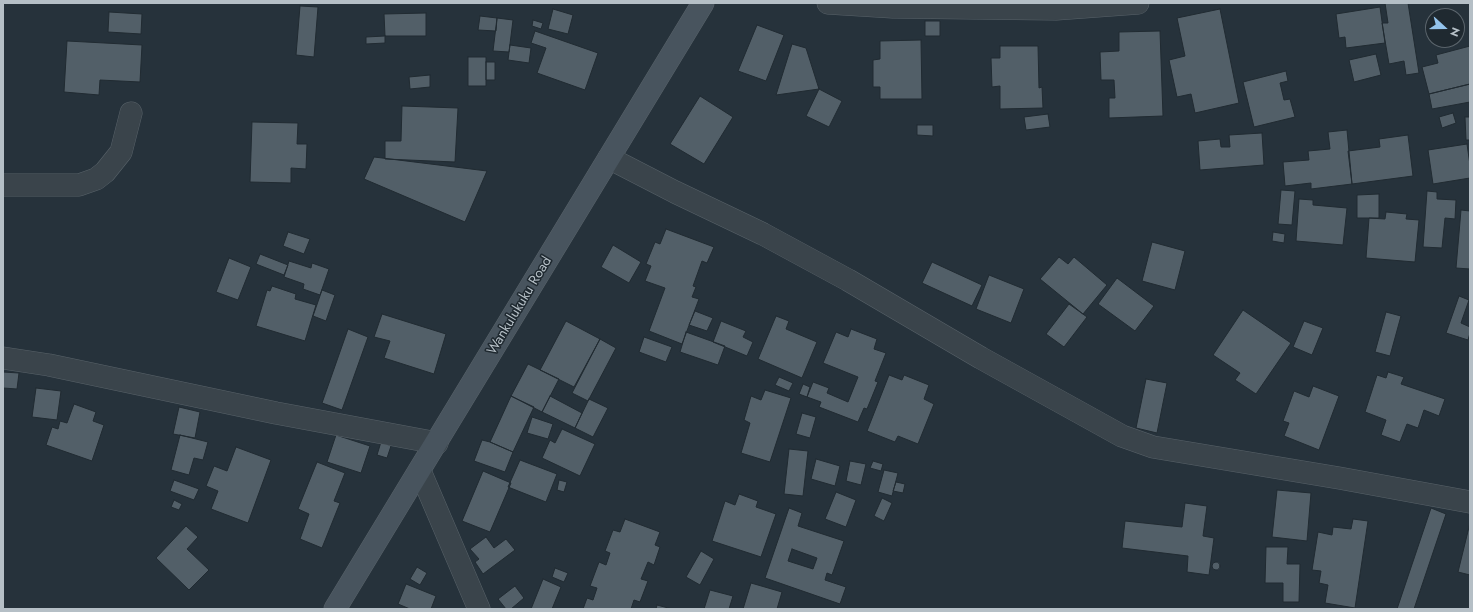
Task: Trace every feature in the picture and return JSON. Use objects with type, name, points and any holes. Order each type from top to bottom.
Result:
[{"type":"main road","name":"Wankulukuku Road","points":[[335,609],[703,3]]},
{"type":"street","points":[[828,3],[894,7],[1056,9],[1138,3]]},
{"type":"street","points":[[3,185],[79,185],[96,179],[105,172],[121,152],[131,113]]},
{"type":"street","points":[[610,158],[675,192],[763,234],[848,280],[981,358],[1122,436],[1153,447],[1339,478],[1470,502]]},
{"type":"street","points":[[3,358],[49,365],[276,413],[437,443]]},
{"type":"street","points":[[420,471],[478,609]]},
{"type":"building","points":[[1385,3],[1408,3],[1419,73],[1406,75],[1404,61],[1389,64],[1382,23],[1388,23]]},
{"type":"building","points":[[300,6],[318,7],[314,57],[296,55]]},
{"type":"building","points":[[1380,7],[1385,43],[1346,48],[1345,37],[1339,38],[1336,14]]},
{"type":"building","points":[[553,9],[573,15],[568,34],[548,29]]},
{"type":"building","points":[[1220,9],[1239,103],[1195,113],[1191,94],[1177,97],[1169,60],[1185,56],[1177,18]]},
{"type":"building","points":[[109,12],[142,14],[141,34],[108,32]]},
{"type":"building","points":[[426,13],[426,36],[385,36],[384,14]]},
{"type":"building","points":[[480,16],[497,18],[496,31],[478,30]]},
{"type":"building","points":[[497,18],[513,20],[509,52],[493,51]]},
{"type":"building","points":[[533,20],[543,23],[541,29],[532,26]]},
{"type":"building","points":[[925,21],[940,21],[940,36],[925,36]]},
{"type":"building","points":[[757,25],[784,35],[766,81],[738,71]]},
{"type":"building","points":[[535,31],[598,53],[585,90],[537,73],[546,48],[531,43]]},
{"type":"building","points":[[1160,31],[1163,116],[1109,118],[1109,98],[1115,98],[1114,80],[1101,80],[1100,52],[1119,51],[1119,32]]},
{"type":"building","points":[[385,36],[385,43],[366,44],[366,37]]},
{"type":"building","points":[[921,40],[922,99],[880,99],[880,87],[873,87],[873,60],[880,59],[880,41]]},
{"type":"building","points":[[67,41],[142,45],[140,82],[100,80],[99,95],[64,92]]},
{"type":"building","points":[[792,44],[806,48],[819,89],[776,95]]},
{"type":"building","points":[[510,45],[531,48],[529,63],[508,60]]},
{"type":"building","points":[[1000,46],[1038,46],[1039,88],[1042,87],[1043,108],[1000,109],[1000,86],[992,87],[991,58],[1000,58]]},
{"type":"building","points":[[1470,46],[1470,84],[1429,94],[1422,67],[1438,63],[1436,55]]},
{"type":"building","points":[[1376,54],[1381,75],[1354,82],[1349,60]]},
{"type":"building","points":[[468,57],[486,57],[486,86],[468,86]]},
{"type":"building","points":[[486,62],[495,62],[495,80],[486,80]]},
{"type":"building","points":[[1286,71],[1288,81],[1280,83],[1284,100],[1290,99],[1295,117],[1254,127],[1243,82]]},
{"type":"building","points":[[430,75],[430,87],[410,89],[409,77]]},
{"type":"building","points":[[1470,84],[1470,102],[1432,109],[1429,94]]},
{"type":"building","points":[[819,89],[842,101],[829,127],[806,116]]},
{"type":"building","points":[[700,96],[733,117],[704,164],[670,144]]},
{"type":"building","points":[[402,106],[458,108],[455,162],[385,159],[385,141],[401,141]]},
{"type":"building","points":[[1453,113],[1456,123],[1442,128],[1439,117]]},
{"type":"building","points":[[1048,114],[1050,127],[1026,130],[1024,117]]},
{"type":"building","points":[[1465,117],[1470,117],[1470,140],[1466,140]]},
{"type":"building","points":[[252,122],[298,123],[297,144],[307,144],[306,169],[291,168],[291,183],[250,182]]},
{"type":"building","points":[[917,125],[933,125],[933,136],[917,135]]},
{"type":"building","points":[[1347,130],[1352,184],[1311,189],[1311,183],[1285,186],[1283,162],[1309,160],[1308,151],[1330,149],[1328,132]]},
{"type":"building","points":[[1262,133],[1264,165],[1200,170],[1198,141],[1220,139],[1221,147],[1230,147],[1229,135]]},
{"type":"building","points":[[1408,135],[1413,176],[1352,184],[1348,151],[1380,147],[1379,139]]},
{"type":"building","points":[[1467,144],[1470,178],[1433,184],[1428,150]]},
{"type":"building","points":[[374,157],[487,171],[465,222],[364,179]]},
{"type":"building","points":[[1281,190],[1295,191],[1292,225],[1278,224]]},
{"type":"building","points":[[1427,191],[1437,192],[1437,199],[1456,200],[1455,219],[1445,218],[1442,248],[1423,247]]},
{"type":"building","points":[[1379,194],[1379,218],[1357,218],[1357,195]]},
{"type":"building","points":[[1299,199],[1313,200],[1313,205],[1347,208],[1343,245],[1296,241]]},
{"type":"building","points":[[1461,210],[1470,211],[1470,269],[1456,268]]},
{"type":"building","points":[[1386,212],[1407,214],[1406,219],[1419,220],[1415,262],[1366,258],[1369,218],[1385,219]]},
{"type":"building","points":[[666,229],[714,247],[707,263],[702,261],[693,286],[696,287],[692,297],[699,299],[682,344],[649,331],[665,288],[645,281],[651,266],[646,264],[655,242],[660,244]]},
{"type":"building","points":[[288,232],[310,239],[304,254],[283,246]]},
{"type":"building","points":[[1273,232],[1285,234],[1284,243],[1272,241]]},
{"type":"building","points":[[1152,242],[1185,251],[1175,290],[1142,281]]},
{"type":"building","points":[[613,245],[641,262],[629,283],[601,267]]},
{"type":"building","points":[[260,254],[288,265],[284,275],[256,264]]},
{"type":"building","points":[[1059,257],[1068,264],[1074,257],[1107,285],[1083,314],[1040,279]]},
{"type":"building","points":[[229,258],[251,267],[238,300],[216,292]]},
{"type":"building","points":[[289,261],[311,268],[312,263],[329,269],[320,295],[303,289],[304,284],[284,277]]},
{"type":"building","points":[[932,262],[982,285],[972,306],[922,283]]},
{"type":"building","points":[[989,275],[1024,289],[1011,323],[976,309]]},
{"type":"building","points":[[1117,278],[1154,306],[1135,331],[1098,304]]},
{"type":"building","points":[[272,286],[296,294],[295,299],[316,305],[305,341],[256,326],[267,290],[270,291]]},
{"type":"building","points":[[322,290],[335,295],[326,321],[313,316]]},
{"type":"building","points":[[1459,296],[1469,300],[1461,323],[1470,327],[1468,340],[1446,333]]},
{"type":"building","points":[[1069,304],[1087,317],[1064,347],[1046,334]]},
{"type":"building","points":[[1243,310],[1291,343],[1256,394],[1235,380],[1240,373],[1213,355]]},
{"type":"building","points":[[695,311],[713,318],[707,331],[689,325]]},
{"type":"building","points":[[1386,312],[1401,316],[1390,356],[1375,352]]},
{"type":"building","points":[[382,314],[446,334],[434,374],[384,358],[390,341],[374,337]]},
{"type":"building","points":[[776,316],[789,321],[786,329],[817,342],[802,378],[758,359]]},
{"type":"building","points":[[566,321],[600,339],[574,387],[540,370]]},
{"type":"building","points":[[721,321],[746,331],[743,337],[753,342],[747,356],[713,342]]},
{"type":"building","points":[[1304,321],[1323,328],[1312,355],[1293,347]]},
{"type":"building","points":[[348,329],[368,337],[342,410],[322,403]]},
{"type":"building","points":[[851,329],[877,339],[874,349],[886,353],[875,381],[878,382],[867,409],[864,408],[858,422],[819,407],[821,402],[807,397],[813,382],[829,388],[827,393],[848,402],[858,377],[823,363],[836,332],[848,337]]},
{"type":"building","points":[[686,332],[725,346],[718,365],[680,352]]},
{"type":"building","points":[[644,337],[672,347],[666,362],[639,352]]},
{"type":"building","points":[[600,339],[616,348],[588,401],[572,393]]},
{"type":"building","points":[[528,364],[559,379],[542,412],[511,396]]},
{"type":"building","points":[[3,372],[19,373],[17,389],[3,388]]},
{"type":"building","points":[[1388,372],[1404,377],[1401,384],[1445,399],[1439,416],[1424,410],[1418,428],[1407,424],[1400,442],[1381,435],[1386,420],[1365,412],[1377,375],[1386,378]]},
{"type":"building","points":[[889,375],[902,380],[904,375],[929,385],[924,399],[934,404],[918,444],[898,436],[895,442],[867,431]]},
{"type":"building","points":[[779,377],[793,383],[789,391],[775,385]]},
{"type":"building","points":[[1146,379],[1167,383],[1157,433],[1136,428]]},
{"type":"building","points":[[803,384],[810,387],[807,397],[799,394]]},
{"type":"building","points":[[1313,386],[1339,396],[1319,450],[1284,436],[1289,423],[1283,421],[1294,391],[1309,397]]},
{"type":"building","points":[[36,388],[61,391],[57,420],[32,417]]},
{"type":"building","points":[[765,390],[791,398],[770,462],[741,453],[750,423],[744,420],[751,396],[761,400]]},
{"type":"building","points":[[511,396],[534,407],[513,452],[490,442]]},
{"type":"building","points":[[550,396],[582,413],[575,428],[542,412]]},
{"type":"building","points":[[589,399],[608,408],[593,437],[575,428]]},
{"type":"building","points":[[74,404],[96,412],[93,421],[104,425],[92,461],[46,445],[52,427],[58,429],[60,421],[67,423]]},
{"type":"building","points":[[179,407],[200,412],[195,438],[173,434]]},
{"type":"building","points":[[802,413],[816,417],[810,438],[796,434]]},
{"type":"building","points":[[532,417],[553,424],[548,439],[527,433]]},
{"type":"building","points":[[562,429],[595,444],[580,476],[542,458],[550,440],[555,443]]},
{"type":"building","points":[[180,435],[208,442],[203,460],[194,458],[189,475],[171,470]]},
{"type":"building","points":[[336,435],[370,446],[361,473],[327,462]]},
{"type":"building","points":[[482,440],[513,452],[505,472],[474,461]]},
{"type":"building","points":[[381,442],[391,446],[387,458],[377,455]]},
{"type":"building","points":[[236,447],[271,460],[248,523],[211,509],[218,491],[206,486],[214,466],[227,471]]},
{"type":"building","points":[[789,449],[808,451],[803,496],[784,494]]},
{"type":"building","points":[[816,459],[840,466],[835,486],[811,479]]},
{"type":"building","points":[[520,460],[557,474],[546,502],[508,487]]},
{"type":"building","points":[[850,461],[866,464],[861,485],[846,481]]},
{"type":"building","points":[[873,461],[883,464],[881,471],[870,468]]},
{"type":"building","points":[[317,462],[345,473],[334,501],[340,503],[322,548],[300,539],[309,514],[298,509]]},
{"type":"building","points":[[884,470],[898,473],[892,496],[878,492]]},
{"type":"building","points":[[483,471],[511,483],[490,532],[462,521]]},
{"type":"building","points":[[174,480],[199,489],[194,500],[170,491]]},
{"type":"building","points":[[559,480],[567,482],[564,492],[557,490]]},
{"type":"building","points":[[896,482],[905,484],[903,493],[893,491]]},
{"type":"building","points":[[1277,490],[1311,493],[1307,541],[1272,537]]},
{"type":"building","points":[[836,492],[856,500],[846,527],[825,519]]},
{"type":"building","points":[[739,494],[758,501],[756,507],[776,514],[761,557],[712,541],[725,501],[735,505]]},
{"type":"building","points":[[882,498],[892,503],[884,521],[874,516]]},
{"type":"building","points":[[174,500],[182,504],[179,510],[171,507]]},
{"type":"building","points":[[1185,503],[1207,506],[1203,536],[1214,538],[1209,575],[1187,572],[1188,556],[1122,548],[1125,521],[1182,527]]},
{"type":"building","points":[[789,508],[802,513],[798,526],[844,541],[832,575],[827,573],[825,580],[846,587],[840,604],[765,578]],"holes":[[[792,549],[817,558],[813,569],[788,561]]]},
{"type":"building","points":[[1431,508],[1446,514],[1414,609],[1397,609]]},
{"type":"building","points":[[625,519],[660,532],[655,545],[660,547],[654,565],[648,562],[641,579],[648,581],[640,602],[634,600],[631,609],[583,609],[587,598],[593,600],[597,588],[590,586],[599,562],[606,565],[610,553],[605,551],[613,530],[620,532]]},
{"type":"building","points":[[1353,519],[1368,521],[1355,608],[1325,603],[1328,585],[1319,583],[1321,571],[1312,570],[1318,532],[1332,535],[1333,527],[1351,529]]},
{"type":"building","points":[[1470,523],[1470,575],[1458,572]]},
{"type":"building","points":[[186,526],[198,537],[187,549],[209,570],[189,590],[156,558]]},
{"type":"building","points":[[486,537],[494,548],[506,539],[515,550],[483,574],[475,562],[479,559],[470,549]]},
{"type":"building","points":[[1266,547],[1288,547],[1287,564],[1300,564],[1299,602],[1283,602],[1283,583],[1265,583]]},
{"type":"building","points":[[701,551],[714,559],[700,585],[686,577]]},
{"type":"building","points":[[1214,562],[1218,562],[1220,566],[1218,570],[1214,570],[1212,568],[1212,564]]},
{"type":"building","points":[[417,567],[427,573],[420,585],[410,579]]},
{"type":"building","points":[[555,568],[568,573],[564,582],[552,577]]},
{"type":"building","points":[[543,579],[561,587],[552,609],[531,609]]},
{"type":"building","points":[[751,583],[782,592],[777,609],[743,609]]},
{"type":"building","points":[[406,584],[436,596],[431,609],[410,609],[398,604]]},
{"type":"building","points":[[515,586],[524,598],[511,609],[506,609],[498,599]]},
{"type":"building","points":[[710,590],[733,596],[729,609],[704,609]]},
{"type":"building","points":[[657,605],[672,609],[656,609]]}]
